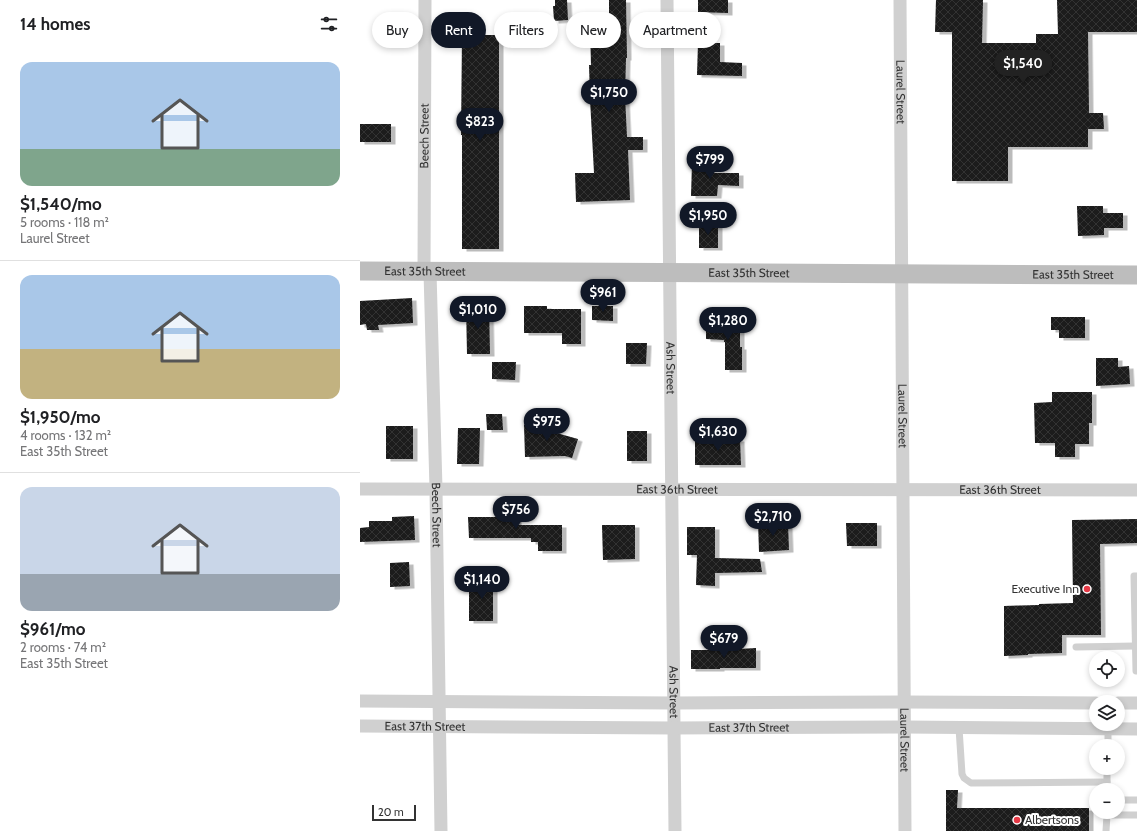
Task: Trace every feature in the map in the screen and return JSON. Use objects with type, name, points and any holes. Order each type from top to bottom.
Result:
[{"type":"street","name":"Beech Street","points":[[425,0],[427,272],[436,489],[441,831]]},
{"type":"street","name":"Ash Street","points":[[667,0],[675,831]]},
{"type":"street","name":"Laurel Street","points":[[900,0],[905,831]]},
{"type":"street","name":"East 35th Street","points":[[360,271],[1137,275]]},
{"type":"street","name":"East 36th Street","points":[[360,489],[1137,490]]},
{"type":"street","name":"East 37th Street","points":[[360,701],[674,703],[1089,702]]},
{"type":"street","points":[[1125,703],[1137,703]]},
{"type":"street","name":"East 37th Street","points":[[360,726],[1089,729]]},
{"type":"street","name":"East 37th Street","points":[[1125,729],[1137,729]]},
{"type":"lane","points":[[1136,671],[1134,576],[1137,576]]},
{"type":"lane","points":[[1076,647],[1135,646]]},
{"type":"lane","points":[[959,728],[962,774],[964,778],[971,783],[1107,782],[1107,775]]},
{"type":"lane","points":[[1125,800],[1137,800]]},
{"type":"lane","points":[[1125,815],[1137,815]]},
{"type":"lane","points":[[1106,831],[1107,819]]},
{"type":"building","points":[[555,0],[567,0],[566,20],[558,21],[558,12],[553,12],[553,6],[555,6]]},
{"type":"building","points":[[609,0],[626,0],[627,58],[625,96],[627,137],[643,137],[643,150],[628,150],[630,200],[576,202],[575,173],[594,173],[589,65],[591,65],[591,48],[621,48],[621,12],[609,12]]},
{"type":"building","points":[[698,0],[728,0],[728,13],[698,12]]},
{"type":"building","points":[[936,0],[983,0],[982,43],[1036,43],[1036,34],[1058,34],[1057,0],[1137,0],[1137,32],[1088,32],[1089,113],[1103,113],[1104,129],[1088,129],[1088,147],[1008,147],[1008,181],[952,181],[952,32],[935,32]]},
{"type":"building","points":[[486,35],[494,35],[494,48],[499,48],[499,249],[462,249],[462,48],[486,48]]},
{"type":"building","points":[[698,48],[720,48],[720,62],[742,63],[742,76],[697,75]]},
{"type":"building","points":[[360,124],[391,124],[391,142],[360,142]]},
{"type":"building","points":[[692,163],[710,164],[710,173],[739,173],[739,186],[718,185],[717,196],[691,196]]},
{"type":"building","points":[[1077,206],[1103,206],[1103,213],[1123,213],[1123,228],[1104,228],[1104,235],[1078,236]]},
{"type":"building","points":[[699,224],[718,224],[718,248],[699,248]]},
{"type":"building","points":[[412,298],[413,323],[378,325],[379,330],[367,330],[366,324],[360,325],[360,301]]},
{"type":"building","points":[[466,305],[489,305],[490,354],[467,354]]},
{"type":"building","points":[[524,306],[547,306],[547,309],[581,309],[581,344],[562,344],[562,333],[524,333]]},
{"type":"building","points":[[592,306],[613,306],[613,321],[592,320]]},
{"type":"building","points":[[1051,317],[1085,317],[1085,338],[1059,338],[1059,330],[1051,330]]},
{"type":"building","points":[[706,321],[740,321],[742,370],[725,370],[725,342],[724,340],[706,339]]},
{"type":"building","points":[[626,343],[647,343],[646,364],[626,364]]},
{"type":"building","points":[[1096,358],[1118,358],[1118,367],[1129,366],[1130,384],[1096,386]]},
{"type":"building","points":[[492,362],[516,362],[515,380],[492,379]]},
{"type":"building","points":[[1052,392],[1092,392],[1092,423],[1089,423],[1089,444],[1075,444],[1075,457],[1055,457],[1055,443],[1035,443],[1034,403],[1052,402]]},
{"type":"building","points":[[486,414],[502,414],[503,430],[487,430]]},
{"type":"building","points":[[552,424],[553,432],[578,439],[572,458],[565,456],[525,457],[524,425]]},
{"type":"building","points":[[386,426],[413,426],[413,459],[386,459]]},
{"type":"building","points":[[458,428],[480,428],[479,464],[457,464]]},
{"type":"building","points":[[627,431],[647,431],[647,461],[627,461]]},
{"type":"building","points":[[740,439],[741,465],[695,465],[695,440]]},
{"type":"building","points":[[517,506],[517,525],[562,525],[562,551],[538,551],[538,542],[531,542],[531,538],[469,538],[468,517],[503,517],[503,507]]},
{"type":"building","points":[[414,516],[415,540],[360,542],[360,528],[369,527],[369,521],[392,521],[392,517]]},
{"type":"building","points":[[1137,519],[1137,543],[1100,544],[1101,635],[1062,635],[1062,653],[1004,656],[1004,606],[1073,603],[1072,520]]},
{"type":"building","points":[[772,521],[772,525],[788,524],[789,550],[759,552],[758,522]]},
{"type":"building","points":[[846,523],[877,523],[877,546],[847,546]]},
{"type":"building","points":[[602,525],[635,525],[635,559],[603,560]]},
{"type":"building","points":[[687,527],[715,527],[715,558],[760,559],[762,572],[715,573],[715,586],[696,585],[697,555],[687,555]]},
{"type":"building","points":[[409,562],[410,586],[390,587],[390,563]]},
{"type":"building","points":[[475,577],[493,577],[493,621],[469,621],[469,587],[475,587]]},
{"type":"building","points":[[756,648],[756,668],[691,669],[691,650]]},
{"type":"building","name":"Albertsons","points":[[946,790],[958,790],[957,808],[1089,808],[1089,831],[946,831]]},
{"type":"place","name":"Executive Inn","points":[[1087,589]]},
{"type":"place","name":"Albertsons","points":[[1017,820]]}]
